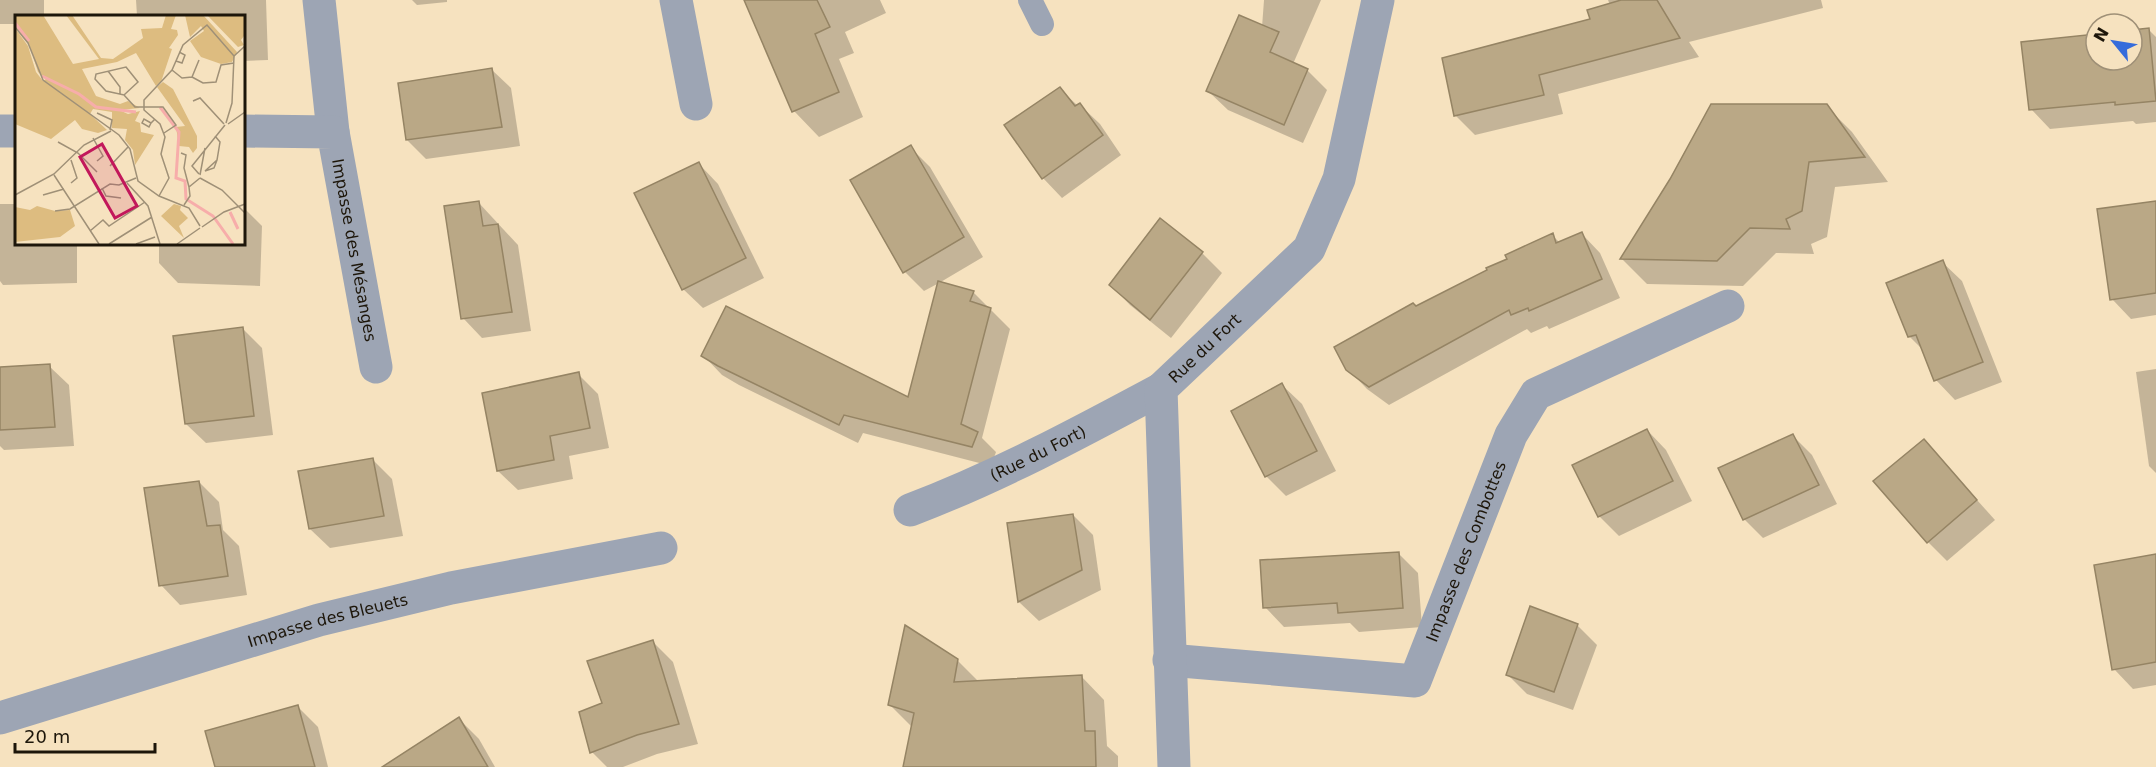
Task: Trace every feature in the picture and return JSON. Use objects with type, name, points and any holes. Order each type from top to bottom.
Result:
[{"type":"street","name":"Impasse des Mésanges","points":[[319,0],[333,132],[376,367]]},
{"type":"street","points":[[676,0],[696,104]]},
{"type":"street","name":"Rue du Fort","points":[[1174,767],[1161,388],[1309,249],[1339,179],[1378,0]]},
{"type":"street","points":[[244,131],[333,132]]},
{"type":"street","name":"Impasse des Combottes","points":[[1169,660],[1415,681],[1510,435],[1536,394],[1728,306]]},
{"type":"street","name":"(Rue du Fort)","points":[[910,510],[962,490],[1101,421],[1161,388]]},
{"type":"street","name":"Impasse des Bleuets","points":[[0,718],[319,620],[451,588],[661,548]]},
{"type":"lane","points":[[1030,0],[1042,24]]},
{"type":"building","points":[[744,0],[817,0],[830,27],[815,34],[839,92],[792,112]]},
{"type":"building","points":[[1621,0],[1657,0],[1680,38],[1539,75],[1544,95],[1454,116],[1442,58],[1590,19],[1587,10]]},
{"type":"building","points":[[1239,15],[1279,32],[1270,52],[1308,69],[1284,125],[1206,91]]},
{"type":"building","points":[[2149,28],[2156,101],[2115,105],[2115,102],[2029,110],[2021,42],[2084,35],[2084,72],[2144,72],[2144,29]]},
{"type":"building","points":[[492,68],[502,127],[406,140],[398,83]]},
{"type":"building","points":[[1060,87],[1075,106],[1080,103],[1103,135],[1042,179],[1004,125]]},
{"type":"building","points":[[1711,104],[1827,104],[1865,157],[1809,162],[1802,211],[1786,219],[1790,229],[1750,228],[1717,261],[1620,259],[1670,179]]},
{"type":"building","points":[[911,145],[964,237],[903,273],[850,180]]},
{"type":"building","points":[[699,162],[746,258],[682,290],[634,193]]},
{"type":"building","points":[[479,201],[483,226],[498,224],[512,312],[461,319],[444,206]]},
{"type":"building","points":[[2156,201],[2156,293],[2110,300],[2097,209]]},
{"type":"building","points":[[1160,218],[1203,252],[1150,320],[1109,285]]},
{"type":"building","points":[[1582,232],[1602,279],[1529,311],[1528,308],[1511,315],[1509,310],[1369,387],[1346,370],[1334,347],[1413,303],[1416,306],[1487,270],[1486,268],[1507,259],[1505,255],[1553,233],[1556,243]]},
{"type":"building","points":[[1943,260],[1983,362],[1934,381],[1916,335],[1908,337],[1886,283]]},
{"type":"building","points":[[938,281],[974,291],[970,301],[991,308],[961,424],[978,432],[972,447],[844,415],[839,425],[701,356],[726,306],[908,397]]},
{"type":"building","points":[[243,327],[254,416],[185,424],[173,336]]},
{"type":"building","points":[[50,364],[55,427],[0,430],[0,367]]},
{"type":"building","points":[[579,372],[590,428],[550,436],[554,460],[497,471],[482,393]]},
{"type":"building","points":[[1282,383],[1317,451],[1265,477],[1231,411]]},
{"type":"building","points":[[1647,429],[1673,481],[1598,517],[1572,465]]},
{"type":"building","points":[[1793,434],[1819,485],[1743,520],[1718,468]]},
{"type":"building","points":[[1924,439],[1977,500],[1927,543],[1873,481]]},
{"type":"building","points":[[373,458],[384,516],[309,529],[298,471]]},
{"type":"building","points":[[199,481],[207,526],[220,525],[228,576],[159,586],[144,488]]},
{"type":"building","points":[[1073,514],[1082,570],[1018,602],[1007,523]]},
{"type":"building","points":[[1399,552],[1403,608],[1338,613],[1337,603],[1263,608],[1260,560]]},
{"type":"building","points":[[2156,554],[2156,662],[2112,670],[2094,565]]},
{"type":"building","points":[[1530,606],[1578,624],[1554,692],[1506,675]]},
{"type":"building","points":[[905,625],[958,659],[954,682],[1082,675],[1085,731],[1095,731],[1096,767],[903,767],[914,713],[888,705]]},
{"type":"building","points":[[653,640],[679,724],[637,735],[590,753],[579,712],[602,703],[587,661]]},
{"type":"building","points":[[298,705],[315,767],[215,767],[205,731]]},
{"type":"building","points":[[459,717],[488,767],[382,767]]}]
